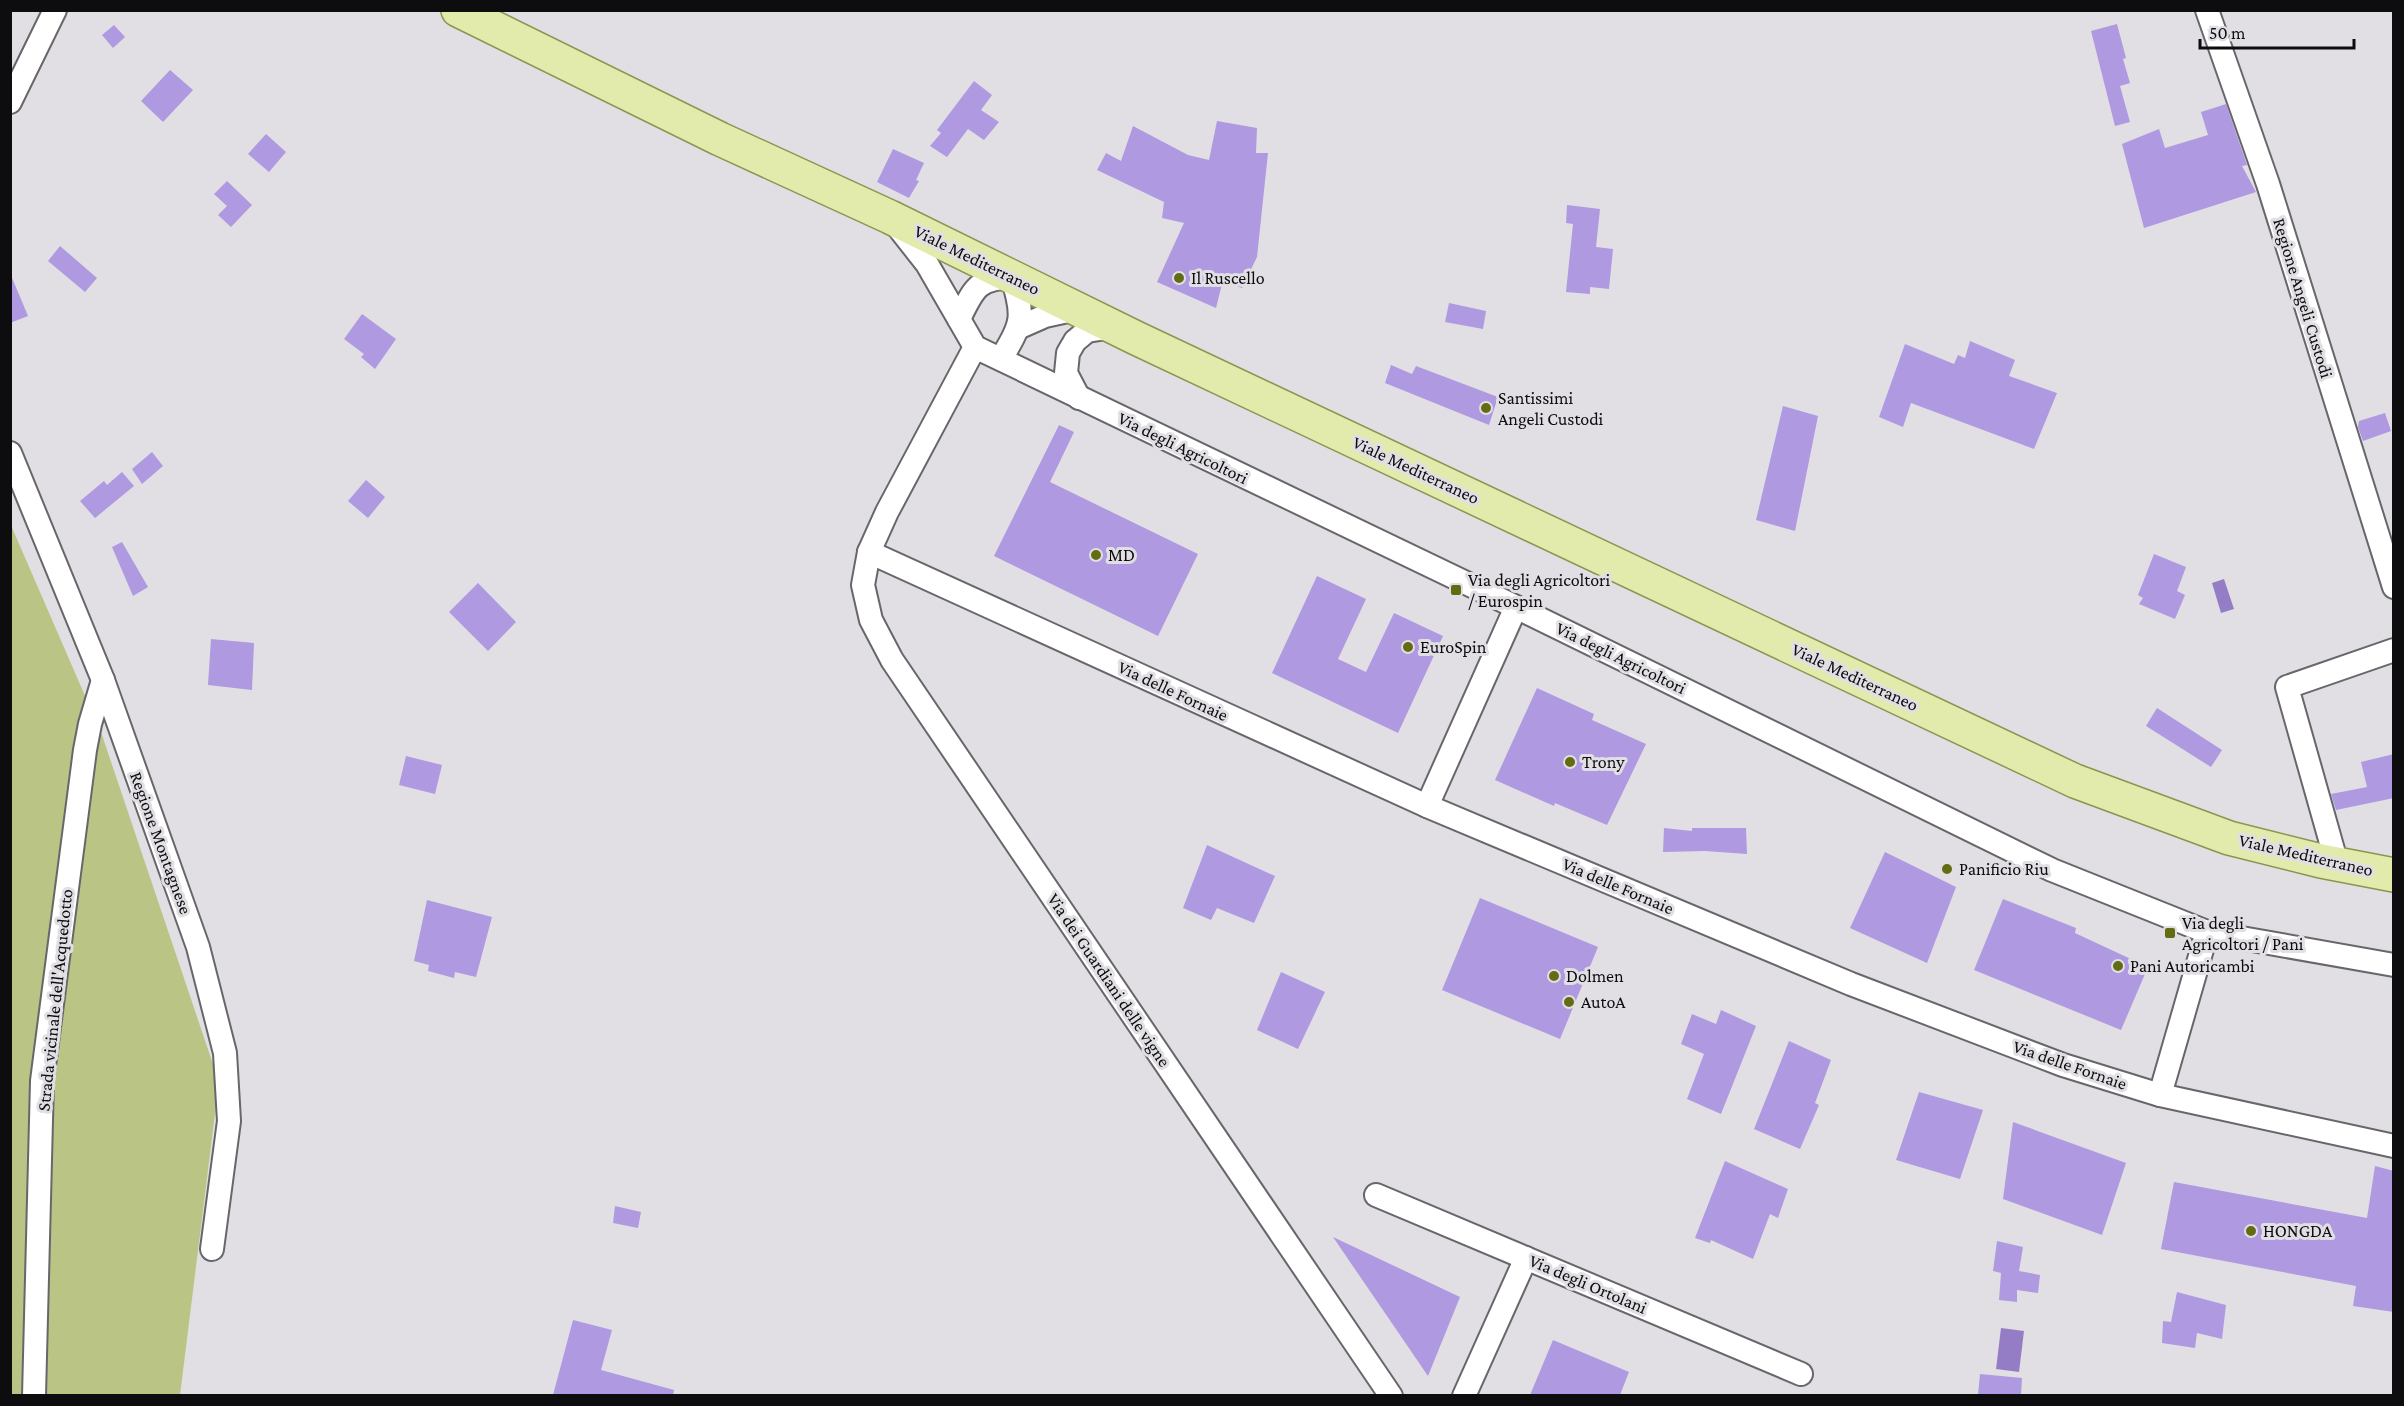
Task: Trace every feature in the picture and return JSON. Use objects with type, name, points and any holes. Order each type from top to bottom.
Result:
[{"type":"main road","name":"Viale Mediterraneo","points":[[458,10],[720,139],[890,217],[1113,327],[2075,781],[2229,838],[2394,875]]},
{"type":"street","points":[[10,102],[55,10]]},
{"type":"street","name":"Regione Angeli Custodi","points":[[2207,10],[2268,184],[2394,586]]},
{"type":"street","points":[[890,217],[927,264],[975,347]]},
{"type":"street","points":[[959,319],[973,291],[990,278],[1012,277],[1020,301],[1020,327],[1001,359]]},
{"type":"street","points":[[1020,327],[1045,316],[1077,309]]},
{"type":"street","points":[[1079,398],[1066,373],[1068,353],[1075,341],[1087,331],[1113,327]]},
{"type":"street","name":"Via degli Agricoltori","points":[[975,347],[1516,607],[2052,870],[2207,932],[2394,964]]},
{"type":"street","name":"Via dei Guardiani delle vigne","points":[[975,347],[887,512],[869,552],[863,585],[871,620],[892,660],[1391,1395]]},
{"type":"street","name":"Regione Montagnese","points":[[10,453],[103,680],[198,947],[225,1053],[229,1121],[212,1249]]},
{"type":"street","name":"Via delle Fornaie","points":[[869,552],[1427,806],[1851,984],[2063,1065],[2160,1095],[2394,1146]]},
{"type":"street","points":[[1427,806],[1516,607]]},
{"type":"street","points":[[2337,864],[2287,687],[2394,650]]},
{"type":"street","name":"Strada vicinale dell'Acquedotto","points":[[34,1395],[42,1081],[85,750],[103,680]]},
{"type":"street","points":[[2160,1095],[2207,932]]},
{"type":"street","name":"Via degli Ortolani","points":[[1376,1195],[1801,1374]]},
{"type":"street","points":[[1464,1395],[1526,1258]]},
{"type":"green space","points":[[10,523],[102,735],[219,1082],[180,1395],[11,1395]]},
{"type":"shaded area","points":[[2224,579],[2234,609],[2221,613],[2212,583]]},
{"type":"shaded area","points":[[2001,1328],[2024,1331],[2019,1372],[1996,1369]]},
{"type":"building","points":[[2117,24],[2130,83],[2120,86],[2130,122],[2115,126],[2091,31]]},
{"type":"building","points":[[114,25],[125,37],[113,48],[102,35]]},
{"type":"building","points":[[170,70],[193,90],[163,122],[141,101]]},
{"type":"building","points":[[974,81],[992,95],[981,110],[999,122],[984,140],[968,129],[947,157],[930,146],[941,133],[937,130]]},
{"type":"building","points":[[2226,104],[2247,165],[2242,166],[2256,192],[2144,228],[2122,144],[2159,129],[2165,148],[2208,135],[2201,112]]},
{"type":"building","points":[[1217,121],[1257,128],[1256,153],[1268,153],[1257,257],[1242,288],[1223,280],[1216,308],[1157,282],[1184,223],[1162,218],[1164,202],[1097,170],[1106,153],[1121,161],[1133,126],[1188,155],[1209,160]]},
{"type":"building","points":[[266,134],[286,152],[269,172],[248,154]]},
{"type":"building","points":[[893,149],[924,163],[916,180],[919,181],[909,198],[877,182]]},
{"type":"building","points":[[227,181],[252,205],[231,227],[218,215],[227,206],[214,194]]},
{"type":"building","points":[[1567,205],[1600,209],[1596,247],[1613,249],[1609,289],[1590,287],[1590,294],[1566,292],[1573,224],[1566,223]]},
{"type":"building","points":[[60,246],[97,278],[85,292],[48,261]]},
{"type":"building","points":[[10,273],[28,316],[10,323]]},
{"type":"building","points":[[1449,303],[1486,311],[1483,329],[1445,322]]},
{"type":"building","points":[[362,314],[396,339],[375,369],[361,357],[364,354],[344,339]]},
{"type":"building","points":[[1970,341],[2015,360],[2009,376],[2057,393],[2034,449],[1911,403],[1903,427],[1879,417],[1905,344],[1954,364],[1958,355],[1965,358]]},
{"type":"building","points":[[1391,365],[1412,374],[1416,366],[1498,397],[1489,425],[1385,383]]},
{"type":"building","points":[[1783,406],[1818,416],[1795,531],[1756,520]]},
{"type":"building","points":[[2385,413],[2391,431],[2363,441],[2358,427],[2359,421]]},
{"type":"building","name":"MD","points":[[1059,425],[1074,432],[1050,482],[1198,554],[1158,636],[994,556]]},
{"type":"building","points":[[152,452],[163,466],[142,484],[132,469]]},
{"type":"building","points":[[122,472],[134,486],[95,518],[80,501],[104,481],[107,485]]},
{"type":"building","points":[[366,480],[385,497],[368,518],[348,501]]},
{"type":"building","points":[[122,542],[148,587],[133,596],[112,547]]},
{"type":"building","points":[[2154,554],[2186,567],[2177,591],[2185,595],[2175,619],[2139,604],[2143,598],[2138,595]]},
{"type":"building","name":"EuroSpin","points":[[1317,576],[1366,599],[1338,659],[1366,672],[1394,613],[1443,636],[1398,733],[1272,673]]},
{"type":"building","points":[[478,583],[516,622],[488,651],[449,612]]},
{"type":"building","points":[[211,639],[254,643],[252,690],[208,685]]},
{"type":"building","name":"Trony","points":[[1537,688],[1594,714],[1592,720],[1646,744],[1607,825],[1555,803],[1554,806],[1495,780]]},
{"type":"building","points":[[2157,708],[2222,750],[2211,767],[2146,726]]},
{"type":"building","points":[[2394,754],[2394,798],[2336,810],[2331,794],[2367,787],[2361,762]]},
{"type":"building","points":[[406,756],[442,765],[435,794],[399,785]]},
{"type":"building","points":[[1664,828],[1692,831],[1692,828],[1746,828],[1747,854],[1705,851],[1663,852]]},
{"type":"building","points":[[1207,845],[1275,876],[1254,923],[1217,908],[1211,920],[1183,908]]},
{"type":"building","points":[[1885,852],[1956,887],[1927,963],[1850,928]]},
{"type":"building","points":[[1480,898],[1598,947],[1560,1039],[1442,990]]},
{"type":"building","points":[[2003,899],[2076,928],[2075,933],[2148,967],[2121,1030],[1974,970]]},
{"type":"building","points":[[427,900],[492,917],[476,977],[455,972],[454,978],[428,971],[429,965],[414,961]]},
{"type":"building","points":[[1281,972],[1325,992],[1298,1049],[1257,1030]]},
{"type":"building","points":[[1721,1010],[1756,1026],[1721,1114],[1687,1099],[1704,1054],[1681,1044],[1692,1014],[1716,1024]]},
{"type":"building","points":[[1789,1041],[1831,1060],[1815,1103],[1819,1105],[1800,1149],[1754,1129]]},
{"type":"building","points":[[1919,1092],[1983,1110],[1960,1179],[1896,1160]]},
{"type":"building","points":[[2013,1122],[2126,1163],[2102,1235],[2003,1199]]},
{"type":"building","points":[[1725,1161],[1788,1189],[1778,1218],[1770,1214],[1753,1259],[1711,1240],[1710,1243],[1695,1238]]},
{"type":"building","name":"HONGDA","points":[[2375,1166],[2394,1171],[2394,1312],[2353,1306],[2356,1286],[2161,1249],[2174,1182],[2367,1218]]},
{"type":"building","points":[[615,1206],[641,1212],[638,1228],[613,1223]]},
{"type":"building","points":[[1333,1237],[1460,1297],[1428,1376]]},
{"type":"building","points":[[1997,1241],[2023,1247],[2019,1271],[2040,1275],[2038,1293],[2017,1290],[2017,1302],[1999,1300],[2001,1273],[1993,1271]]},
{"type":"building","points":[[2177,1292],[2226,1305],[2222,1339],[2197,1333],[2195,1348],[2162,1343],[2163,1321],[2171,1322]]},
{"type":"building","points":[[573,1320],[612,1330],[601,1370],[674,1390],[673,1395],[553,1395]]},
{"type":"building","points":[[1553,1340],[1629,1372],[1620,1395],[1530,1395]]},
{"type":"building","points":[[1980,1374],[2022,1378],[2021,1395],[1978,1395]]},
{"type":"place","name":"Il Ruscello","points":[[1179,278]]},
{"type":"place","name":"Santissimi Angeli Custodi","points":[[1486,408]]},
{"type":"place","name":"MD","points":[[1096,555]]},
{"type":"place","name":"Via degli Agricoltori / Eurospin","points":[[1456,590]]},
{"type":"place","name":"EuroSpin","points":[[1408,647]]},
{"type":"place","name":"Trony","points":[[1570,762]]},
{"type":"place","name":"Panificio Riu","points":[[1947,869]]},
{"type":"place","name":"Via degli Agricoltori / Pani","points":[[2170,933]]},
{"type":"place","name":"Pani Autoricambi","points":[[2118,966]]},
{"type":"place","name":"Dolmen","points":[[1554,976]]},
{"type":"place","name":"AutoA","points":[[1569,1002]]},
{"type":"place","name":"HONGDA","points":[[2251,1231]]}]
